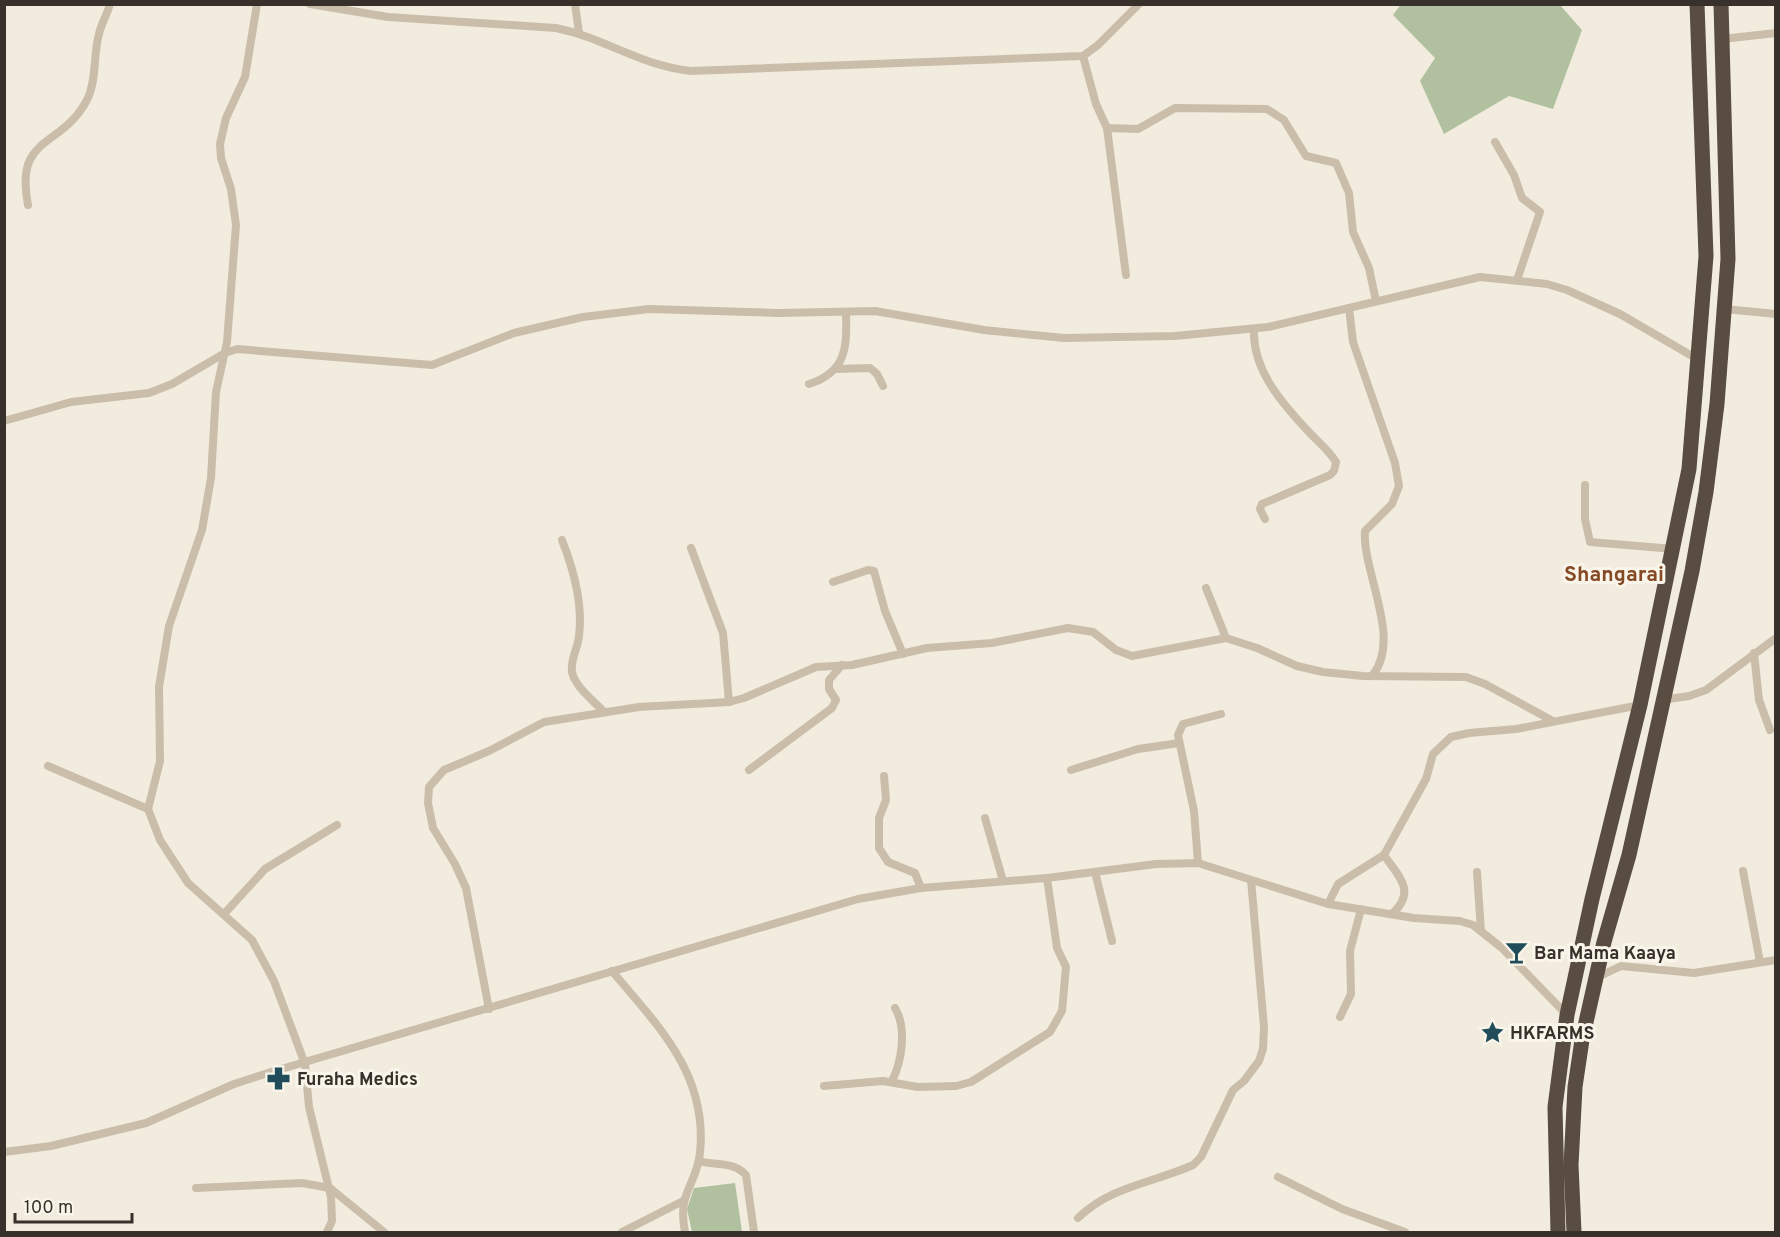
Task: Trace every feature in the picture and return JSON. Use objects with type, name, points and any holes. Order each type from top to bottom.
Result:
[{"type":"highway","points":[[1558,1233],[1555,1107],[1567,1015],[1592,899],[1640,705],[1689,469],[1706,256],[1697,4]]},
{"type":"highway","points":[[1574,1233],[1571,1165],[1575,1087],[1582,1040],[1629,855],[1692,571],[1706,492],[1728,259],[1721,4]]},
{"type":"highway","points":[[1606,849],[1629,855]]},
{"type":"highway","points":[[1592,899],[1615,906]]},
{"type":"street","points":[[28,205],[25,180],[28,164],[38,147],[70,125],[90,94],[99,31],[110,4]]},
{"type":"street","points":[[257,4],[245,77],[226,118],[220,144],[221,158],[231,189],[236,225],[225,353],[216,392],[211,478],[204,519],[176,601],[160,674],[160,761],[148,808],[160,840],[183,876],[201,896],[224,914],[256,946],[274,981],[305,1064],[309,1107],[330,1188],[333,1210],[327,1233]]},
{"type":"street","points":[[310,4],[369,15],[528,25],[579,33],[642,62],[691,71],[1083,56],[1098,45],[1139,4]]},
{"type":"street","points":[[575,4],[579,33]]},
{"type":"street","points":[[1722,39],[1776,33]]},
{"type":"street","points":[[1083,56],[1096,104],[1107,128],[1126,275]]},
{"type":"street","points":[[1107,128],[1138,129],[1175,108],[1258,109],[1275,112],[1290,128],[1306,156],[1340,166],[1349,193],[1353,232],[1369,268],[1376,301]]},
{"type":"street","points":[[1495,142],[1514,175],[1522,198],[1540,212],[1517,280]]},
{"type":"street","points":[[4,421],[71,402],[149,393],[182,379],[225,353],[246,348],[432,365],[514,333],[602,314],[649,309],[890,312],[984,330],[1064,338],[1175,336],[1254,329],[1480,277],[1547,284],[1588,299],[1630,319],[1699,361]]},
{"type":"street","points":[[1350,308],[1353,342],[1395,463],[1399,486],[1392,504],[1365,531],[1364,544],[1382,612],[1382,657],[1379,668],[1372,676]]},
{"type":"street","points":[[1725,309],[1776,314]]},
{"type":"street","points":[[809,384],[821,380],[836,369],[845,344],[846,312]]},
{"type":"street","points":[[1254,329],[1255,356],[1260,367],[1288,408],[1334,459],[1336,466],[1324,478],[1266,501],[1260,509],[1265,519]]},
{"type":"street","points":[[836,369],[870,368],[877,374],[883,386]]},
{"type":"street","points":[[1586,485],[1585,519],[1590,542],[1674,549]]},
{"type":"street","points":[[562,540],[568,555],[578,604],[579,636],[572,671],[579,686],[604,712]]},
{"type":"street","points":[[691,548],[723,633],[729,702]]},
{"type":"street","points":[[833,582],[868,570],[874,571],[885,611],[903,654]]},
{"type":"street","points":[[1206,588],[1226,638]]},
{"type":"street","points":[[489,1009],[466,888],[455,864],[433,828],[428,803],[429,787],[444,770],[489,751],[535,725],[604,712],[729,702],[744,698],[807,669],[842,665],[936,647],[992,643],[1068,628],[1093,632],[1116,650],[1132,656],[1226,638],[1309,670],[1372,676],[1435,675],[1472,679],[1554,721]]},
{"type":"street","points":[[1662,700],[1689,696],[1706,690],[1776,638]]},
{"type":"street","points":[[1754,653],[1759,700],[1770,730]]},
{"type":"street","points":[[749,770],[832,708],[836,700],[829,689],[829,680],[842,665]]},
{"type":"street","points":[[1328,904],[1338,884],[1384,855],[1426,779],[1433,754],[1451,737],[1516,729],[1640,705]]},
{"type":"street","points":[[1198,864],[1194,811],[1178,735],[1183,724],[1221,714]]},
{"type":"street","points":[[1071,770],[1138,749],[1179,743]]},
{"type":"street","points":[[48,766],[148,808]]},
{"type":"street","points":[[884,776],[885,800],[879,818],[879,849],[888,862],[915,873],[921,888]]},
{"type":"street","points":[[985,818],[1003,881]]},
{"type":"street","points":[[224,914],[265,869],[337,825]]},
{"type":"street","points":[[1384,855],[1404,886],[1404,901],[1392,914]]},
{"type":"street","points":[[4,1152],[51,1146],[146,1123],[234,1084],[858,900],[921,888],[1047,878],[1156,864],[1198,864],[1328,904],[1460,921],[1482,931],[1567,1015]]},
{"type":"street","points":[[1743,871],[1760,962]]},
{"type":"street","points":[[1095,872],[1112,941]]},
{"type":"street","points":[[1477,872],[1482,931]]},
{"type":"street","points":[[824,1086],[892,1081],[934,1088],[966,1084],[1050,1032],[1062,1011],[1066,967],[1057,948],[1047,878]]},
{"type":"street","points":[[1078,1218],[1094,1203],[1114,1192],[1193,1165],[1201,1156],[1233,1090],[1244,1081],[1259,1061],[1263,1050],[1264,1027],[1251,880]]},
{"type":"street","points":[[1340,1017],[1351,994],[1350,951],[1361,909]]},
{"type":"street","points":[[1596,978],[1622,966],[1694,973],[1776,960]]},
{"type":"street","points":[[612,971],[661,1027],[680,1058],[698,1107],[699,1161],[683,1201],[685,1233]]},
{"type":"street","points":[[892,1081],[898,1065],[902,1035],[900,1017],[895,1008]]},
{"type":"street","points":[[699,1161],[732,1166],[741,1169],[746,1175],[754,1233]]},
{"type":"street","points":[[1278,1177],[1342,1209],[1405,1233]]},
{"type":"street","points":[[196,1188],[302,1183],[330,1188],[384,1233]]},
{"type":"street","points":[[622,1233],[683,1201]]},
{"type":"green space","points":[[1401,4],[1560,5],[1582,30],[1553,109],[1509,96],[1444,134],[1420,81],[1435,58],[1393,15]]},
{"type":"green space","points":[[735,1183],[742,1232],[692,1232],[687,1209],[694,1188]]},
{"type":"place","name":"Bar Mama Kaaya","points":[[1516,953]]},
{"type":"place","name":"HKFARMS","points":[[1492,1033]]},
{"type":"place","name":"Furaha Medics","points":[[279,1079]]},
{"type":"district","name":"Shangarai","points":[[1614,574]]}]
